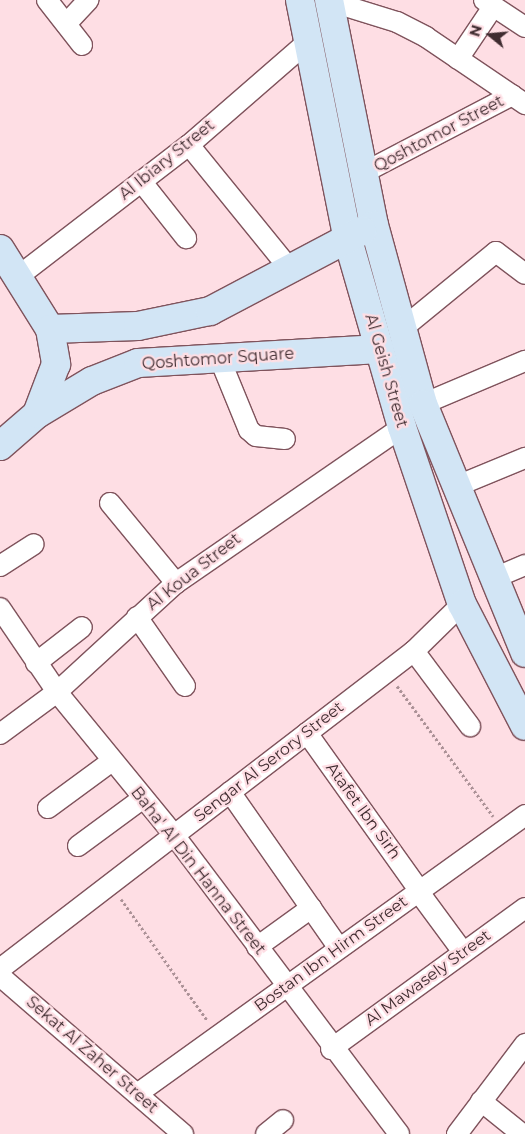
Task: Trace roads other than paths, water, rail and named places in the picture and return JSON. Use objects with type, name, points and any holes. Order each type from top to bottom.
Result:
[{"type":"main road","name":"Al Geish Street","points":[[300,0],[310,40],[348,240],[402,427],[462,604],[525,726]]},
{"type":"main road","name":"Al Geish Street","points":[[329,0],[365,172],[374,225],[423,404],[457,486],[492,579],[525,653]]},
{"type":"main road","points":[[50,329],[138,326],[186,318],[232,301],[289,268],[348,240],[374,225]]},
{"type":"main road","points":[[0,249],[20,275],[50,329],[56,364],[53,381],[37,414],[0,446]]},
{"type":"main road","name":"Qoshtomor Square","points":[[37,414],[122,368],[163,359],[380,349]]},
{"type":"street","points":[[47,0],[82,45]]},
{"type":"street","points":[[66,24],[88,0]]},
{"type":"street","points":[[329,0],[398,22],[519,100]]},
{"type":"street","points":[[458,59],[488,4],[525,27]]},
{"type":"street","name":"Al Ibiary Street","points":[[20,275],[189,145],[310,40]]},
{"type":"street","name":"Qoshtomor Street","points":[[365,172],[519,100]]},
{"type":"street","points":[[189,145],[289,268]]},
{"type":"street","points":[[141,182],[186,238]]},
{"type":"street","points":[[403,328],[496,252],[525,274]]},
{"type":"street","points":[[219,357],[249,430],[256,436],[285,439]]},
{"type":"street","points":[[423,404],[525,361]]},
{"type":"street","name":"Al Koua Street","points":[[0,734],[57,692],[176,583],[402,427]]},
{"type":"street","points":[[457,486],[525,458]]},
{"type":"street","points":[[110,503],[176,583]]},
{"type":"street","points":[[0,566],[34,544]]},
{"type":"street","points":[[492,579],[525,565]]},
{"type":"street","name":"Sengar Al Serory Street","points":[[0,969],[414,651],[462,604]]},
{"type":"street","name":"Baha' Al Din Hanna Street","points":[[0,608],[57,692],[174,835],[331,1049],[399,1134]]},
{"type":"street","points":[[137,617],[185,686]]},
{"type":"street","points":[[36,663],[82,627]]},
{"type":"street","points":[[414,651],[470,726]]},
{"type":"street","name":"Atafet Ibn Sirh","points":[[307,733],[463,952]]},
{"type":"street","points":[[48,808],[112,761]]},
{"type":"street","points":[[230,792],[339,948]]},
{"type":"street","points":[[78,846],[143,798]]},
{"type":"street","name":"Bostan Ibn Hirm Street","points":[[137,1094],[418,890],[525,815]]},
{"type":"street","points":[[257,947],[310,908]]},
{"type":"street","name":"Al Mawasely Street","points":[[331,1049],[525,908]]},
{"type":"street","name":"Sekat Al Zaher Street","points":[[0,976],[183,1134]]},
{"type":"street","points":[[457,1134],[525,1044]]},
{"type":"street","points":[[481,1101],[522,1134]]},
{"type":"street","points":[[266,1134],[283,1120]]}]
